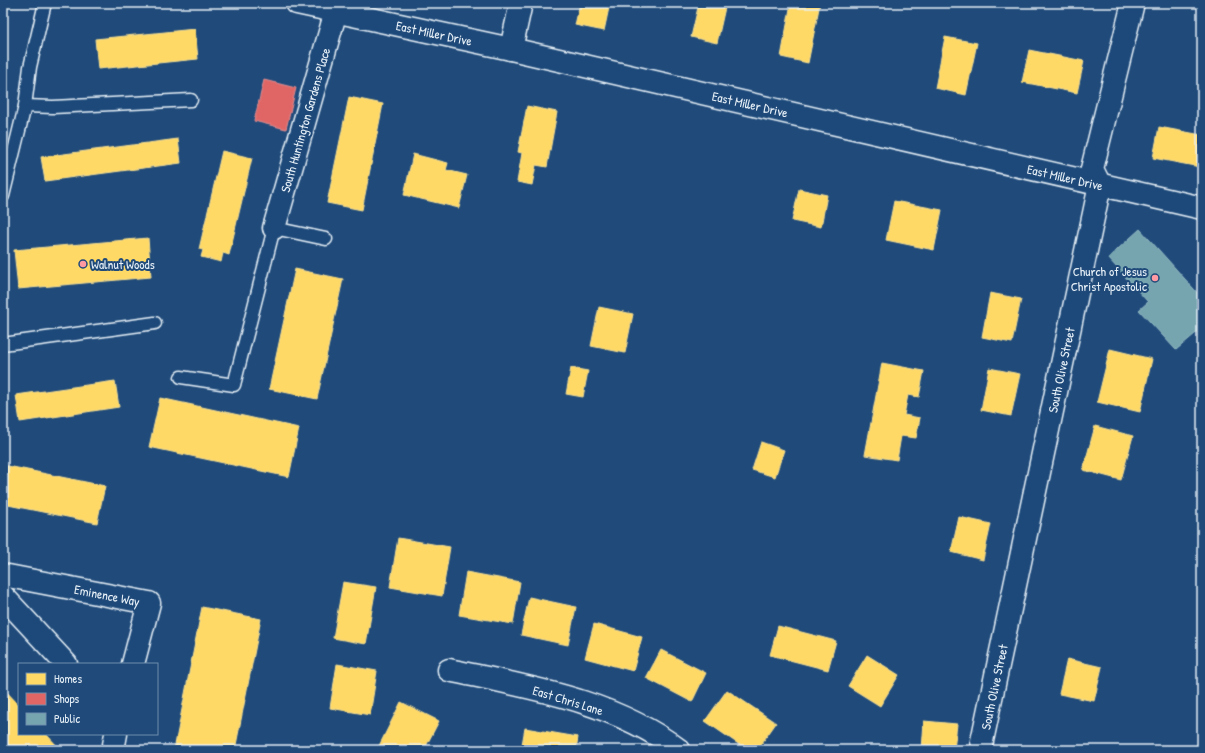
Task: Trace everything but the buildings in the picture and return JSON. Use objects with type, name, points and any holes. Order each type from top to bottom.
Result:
[{"type":"street","name":"East Miller Drive","points":[[297,3],[511,50],[1202,208]]},
{"type":"street","points":[[511,50],[521,3]]},
{"type":"street","points":[[1100,185],[1092,169],[1133,3]]},
{"type":"street","name":"South Huntington Gardens Place","points":[[274,228],[336,11]]},
{"type":"street","name":"South Olive Street","points":[[982,741],[1100,185]]},
{"type":"street","name":"Eminence Way","points":[[3,575],[149,603],[133,663]]},
{"type":"street","points":[[3,596],[65,663]]},
{"type":"street","name":"East Chris Lane","points":[[448,670],[544,691],[618,715],[650,731],[679,750]]},
{"type":"street","points":[[113,750],[116,735]]},
{"type":"lane","points":[[3,196],[25,106],[30,67],[46,3]]},
{"type":"lane","points":[[25,106],[53,107],[191,100]]},
{"type":"lane","points":[[181,377],[234,385],[274,228],[326,239]]},
{"type":"lane","points":[[3,344],[155,323]]},
{"type":"place","name":"Walnut Woods","points":[[83,264]]},
{"type":"place","name":"Church of Jesus Christ Apostolic","points":[[1155,278]]}]
